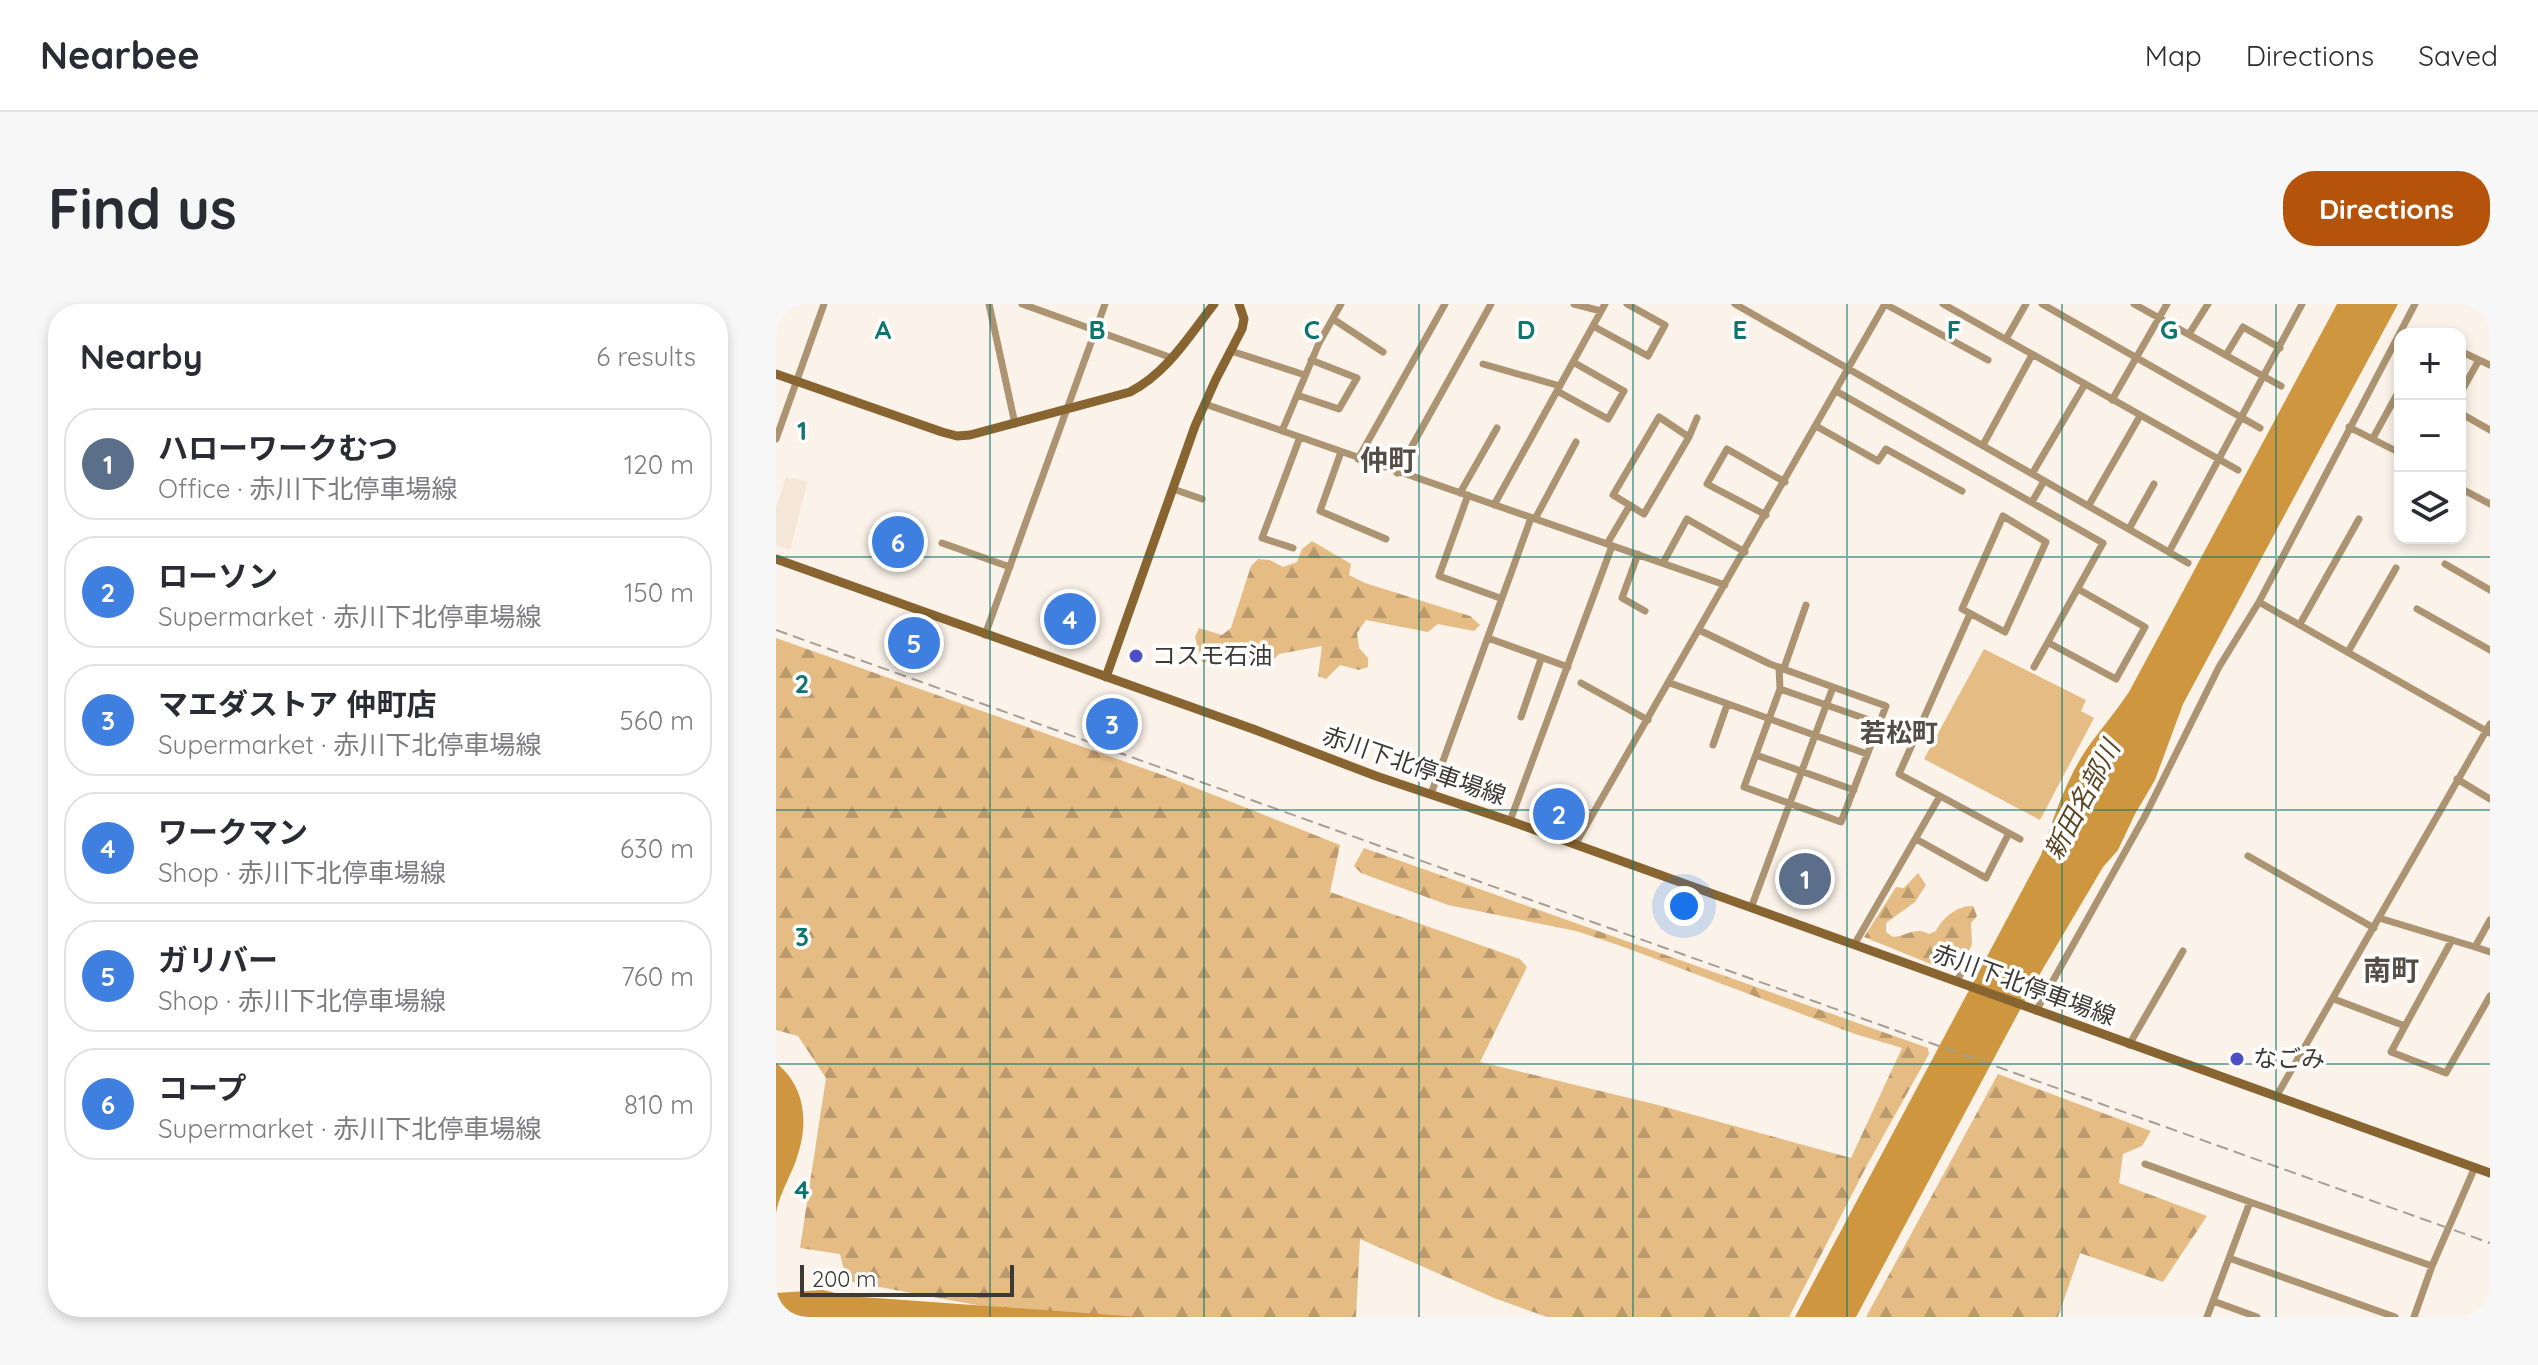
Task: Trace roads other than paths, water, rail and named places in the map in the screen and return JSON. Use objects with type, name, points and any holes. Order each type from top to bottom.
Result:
[{"type":"main road","points":[[776,374],[957,436],[986,432],[1137,388],[1157,375],[1214,304]]},
{"type":"main road","points":[[1106,677],[1205,404],[1242,329],[1243,306]]},
{"type":"main road","name":"赤川下北停車場線","points":[[776,559],[2490,1173]]},
{"type":"street","points":[[776,439],[824,304]]},
{"type":"street","points":[[989,304],[1015,424]]},
{"type":"street","points":[[1022,304],[1172,358]]},
{"type":"street","points":[[985,635],[1105,304]]},
{"type":"street","points":[[1358,459],[1445,304]]},
{"type":"street","points":[[1397,473],[1491,304]]},
{"type":"street","points":[[1494,505],[1603,307],[1574,304]]},
{"type":"street","points":[[1593,326],[1648,356],[1665,325],[1627,304]]},
{"type":"street","points":[[1735,304],[2188,563]]},
{"type":"street","points":[[1575,845],[1885,304],[1988,360]]},
{"type":"street","points":[[1943,304],[2238,470]]},
{"type":"street","points":[[2006,339],[2026,304]]},
{"type":"street","points":[[2042,304],[2260,428]]},
{"type":"street","points":[[2134,304],[2281,386]]},
{"type":"street","points":[[2112,400],[2167,304]]},
{"type":"street","points":[[2189,334],[2208,304]]},
{"type":"street","points":[[2169,552],[2302,304]]},
{"type":"street","points":[[2035,1011],[2145,816],[2219,667],[2259,602],[2415,304]]},
{"type":"street","points":[[1282,431],[1338,305]]},
{"type":"street","points":[[1333,319],[1383,352]]},
{"type":"street","points":[[2226,355],[2243,327],[2280,348]]},
{"type":"street","points":[[1231,351],[1305,375]]},
{"type":"street","points":[[2466,354],[2490,365]]},
{"type":"street","points":[[1983,445],[2032,355]]},
{"type":"street","points":[[1297,395],[1339,409],[1357,378],[1311,360]]},
{"type":"street","points":[[2466,383],[2479,360]]},
{"type":"street","points":[[1483,364],[1558,389],[1608,419],[1624,391],[1573,362]]},
{"type":"street","points":[[2032,474],[2085,384]]},
{"type":"street","points":[[1836,391],[2103,543],[2034,667]]},
{"type":"street","points":[[2373,438],[2394,400]]},
{"type":"street","points":[[1205,404],[1725,585]]},
{"type":"street","points":[[2089,505],[2140,416]]},
{"type":"street","points":[[2466,416],[2490,430]]},
{"type":"street","points":[[1689,437],[1659,417],[1613,495],[1644,514],[1689,437],[1697,418]]},
{"type":"street","points":[[1816,426],[1878,461],[1886,449],[1962,491]]},
{"type":"street","points":[[2349,427],[2394,450]]},
{"type":"street","points":[[1497,428],[1464,494],[1439,576],[1500,598]]},
{"type":"street","points":[[1293,548],[1262,538],[1300,437]]},
{"type":"street","points":[[1431,794],[1500,598],[1533,519],[1576,442]]},
{"type":"street","points":[[1766,515],[1707,484],[1727,449],[1785,482]]},
{"type":"street","points":[[1341,452],[1320,511],[1386,539]]},
{"type":"street","points":[[2032,502],[2044,481]]},
{"type":"street","points":[[2129,529],[2154,484]]},
{"type":"street","points":[[1173,489],[1202,499]]},
{"type":"street","points":[[2466,491],[2490,504]]},
{"type":"street","points":[[1510,821],[1610,545],[1630,505]]},
{"type":"street","points":[[2003,516],[2046,542],[2005,632],[1970,614],[1962,609],[2003,516]]},
{"type":"street","points":[[1663,563],[1687,519],[1745,552]]},
{"type":"street","points":[[2300,624],[2359,519]]},
{"type":"street","points":[[942,543],[1010,567]]},
{"type":"street","points":[[1638,554],[1622,598],[1645,611]]},
{"type":"street","points":[[2445,564],[2490,590]]},
{"type":"street","points":[[2348,652],[2396,568]]},
{"type":"street","points":[[2049,643],[2116,679],[2145,627],[2078,589]]},
{"type":"street","points":[[2259,602],[2489,729],[2457,779],[2276,1097]]},
{"type":"street","points":[[1699,630],[1782,667],[1886,706],[1841,822],[1744,787],[1780,689],[1782,667],[1806,605]]},
{"type":"street","points":[[2417,609],[2490,650]]},
{"type":"street","points":[[1970,614],[1899,774],[2020,839]]},
{"type":"street","points":[[1488,638],[1568,667]]},
{"type":"street","points":[[1521,717],[1541,659]]},
{"type":"street","points":[[1581,683],[1648,720]]},
{"type":"street","points":[[1670,683],[1867,754]]},
{"type":"street","points":[[1751,908],[1833,687]]},
{"type":"street","points":[[1780,689],[1878,723]]},
{"type":"street","points":[[1713,745],[1727,705]]},
{"type":"street","points":[[1756,755],[1854,790]]},
{"type":"street","points":[[2457,779],[2490,799]]},
{"type":"street","points":[[1854,945],[1940,796]]},
{"type":"street","points":[[1916,839],[1986,878],[2009,833]]},
{"type":"street","points":[[2248,856],[2374,928]]},
{"type":"street","points":[[2379,918],[2490,952]]},
{"type":"street","points":[[2475,947],[2490,920]]},
{"type":"street","points":[[2452,940],[2391,1052],[2446,1073],[2490,996]]},
{"type":"street","points":[[2129,1045],[2183,951]]},
{"type":"street","points":[[1956,982],[1970,959]]},
{"type":"street","points":[[2334,999],[2405,1026]]},
{"type":"street","points":[[2145,1164],[2432,1266]]},
{"type":"street","points":[[2414,1317],[2432,1266],[2475,1167]]},
{"type":"street","points":[[2207,1317],[2250,1202]]},
{"type":"street","points":[[2229,1258],[2395,1317]]},
{"type":"street","points":[[2213,1301],[2257,1317]]},
{"type":"water","name":"新田名部川","points":[[2337,304],[2398,304],[2183,704],[2155,780],[2118,850],[2103,867],[2031,989],[1856,1317],[1795,1317],[2041,855],[2073,772],[2129,692]]},
{"type":"water","points":[[776,1063],[798,1092],[803,1129],[798,1154],[776,1213]]},
{"type":"water","points":[[823,1290],[848,1296],[1139,1317],[776,1317],[776,1293]]},
{"type":"railway","points":[[776,630],[2490,1243]]},
{"type":"place","name":"コープ","points":[[898,542]]},
{"type":"place","name":"ワークマン","points":[[1070,619]]},
{"type":"place","name":"ガリバー","points":[[914,643]]},
{"type":"place","name":"コスモ石油","points":[[1136,656]]},
{"type":"place","name":"マエダストア 仲町店","points":[[1112,724]]},
{"type":"place","name":"ローソン","points":[[1559,814]]},
{"type":"place","name":"ハローワークむつ","points":[[1805,879]]},
{"type":"place","name":"なごみ","points":[[2237,1059]]},
{"type":"district","name":"仲町","points":[[1388,460]]},
{"type":"district","name":"若松町","points":[[1899,733]]},
{"type":"district","name":"南町","points":[[2391,970]]}]
